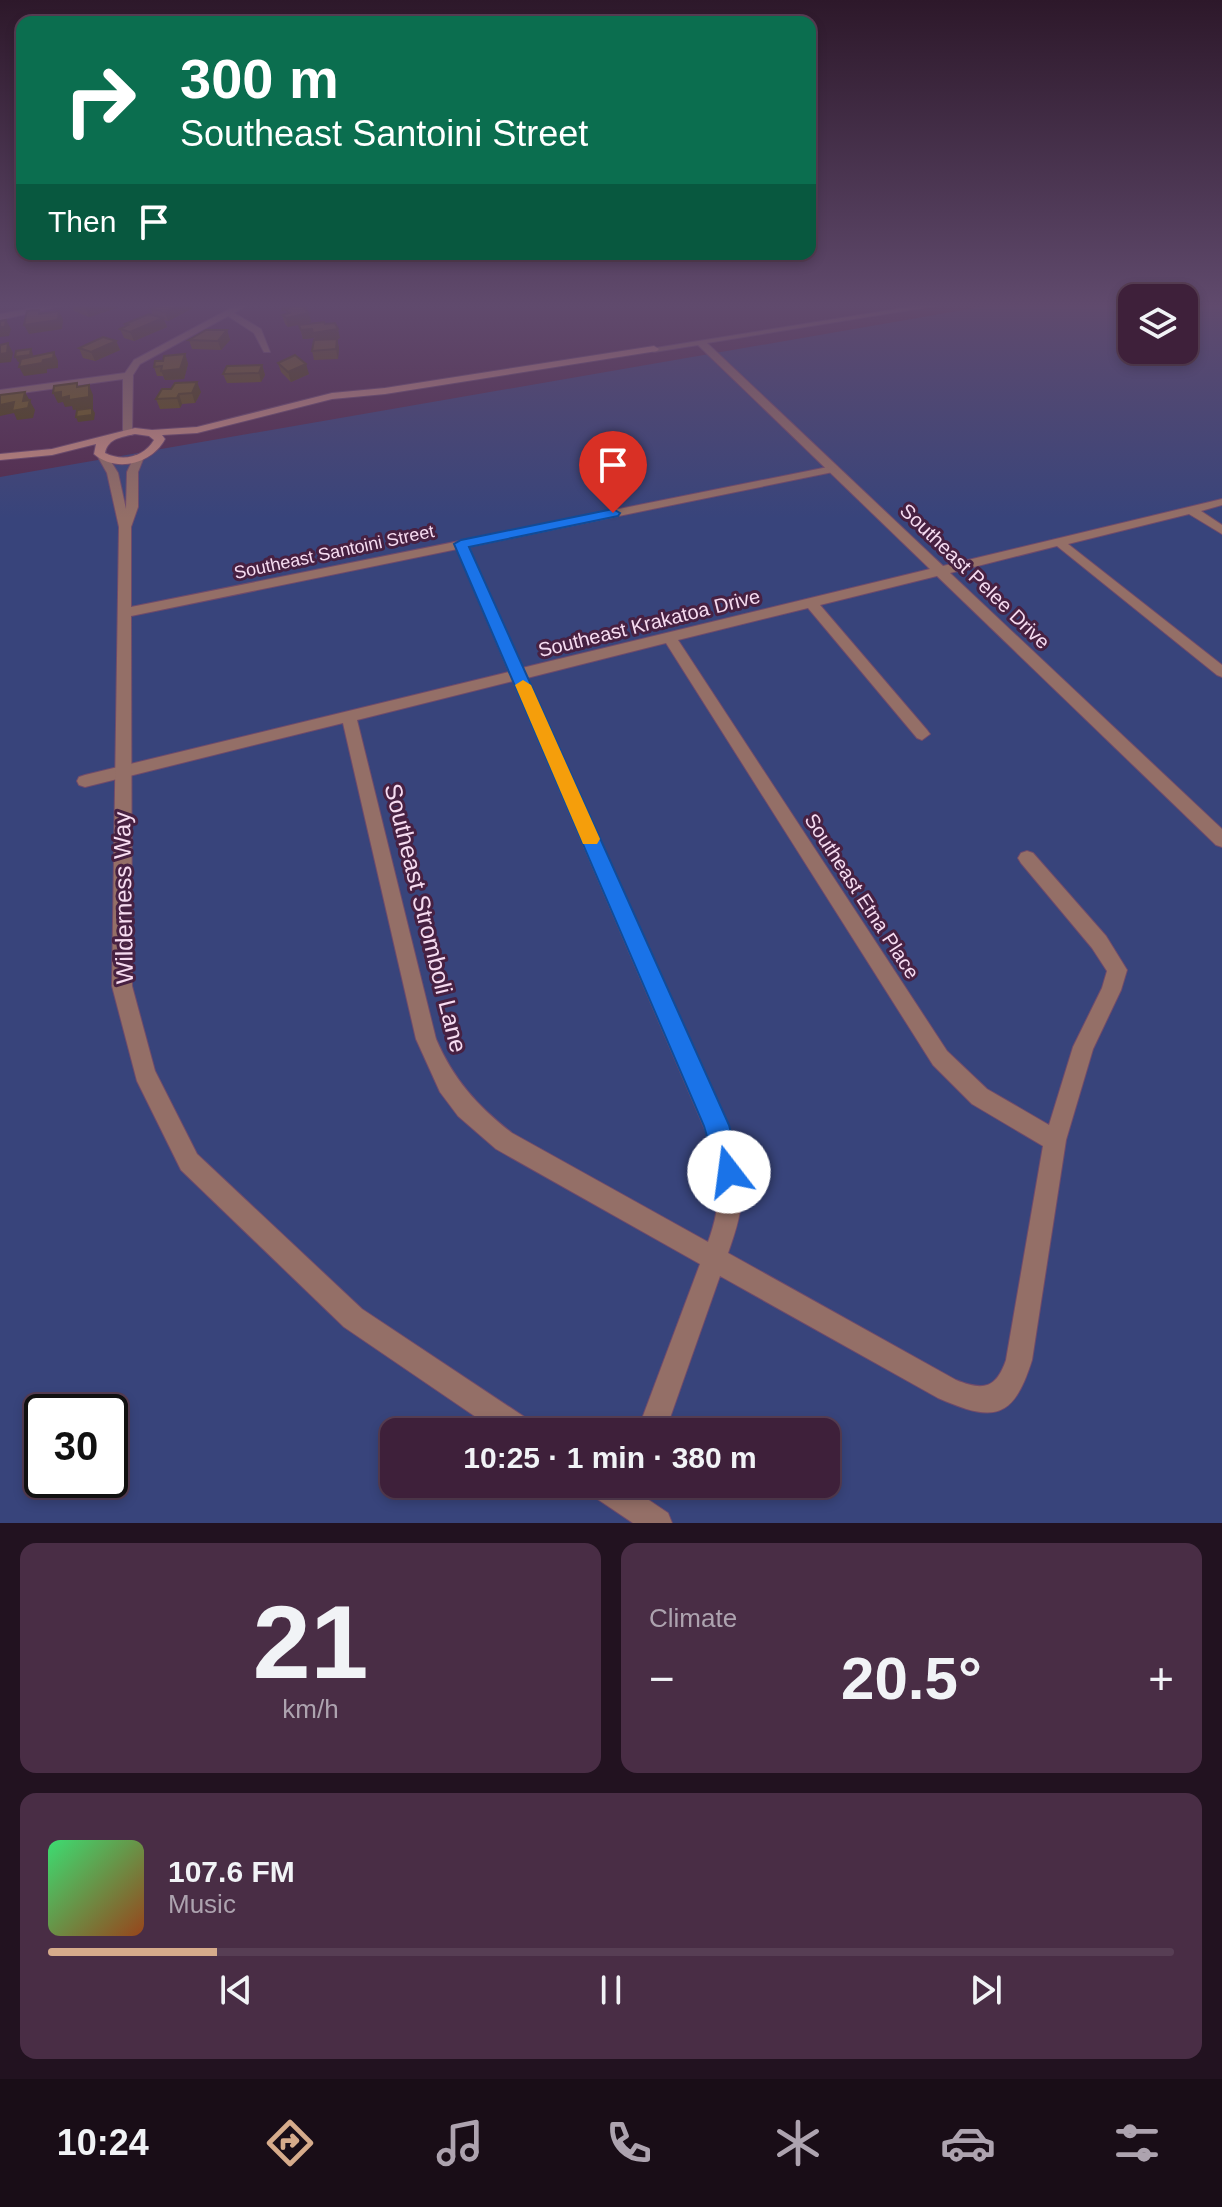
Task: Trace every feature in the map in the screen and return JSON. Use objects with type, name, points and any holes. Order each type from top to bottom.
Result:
[{"type":"main road","points":[[0,457],[52,452],[128,433],[197,430],[332,396],[481,376]]},
{"type":"main road","points":[[0,466],[77,455],[119,460],[139,457],[155,449],[243,423],[379,396],[385,391]]},
{"type":"main road","points":[[152,433],[160,439],[155,449]]},
{"type":"main road","points":[[103,457],[98,449],[107,440]]},
{"type":"street","points":[[0,393],[120,376]]},
{"type":"street","points":[[128,376],[128,433]]},
{"type":"street","name":"Southeast Pelee Drive","points":[[736,376],[1222,840]]},
{"type":"street","name":"Wilderness Way","points":[[103,457],[114,474],[119,515],[125,527],[122,986],[145,1074],[189,1162],[353,1318],[501,1418]]},
{"type":"street","name":"Wilderness Way","points":[[125,527],[133,513],[135,492],[131,475],[139,457]]},
{"type":"street","name":"Southeast Santoini Street","points":[[124,613],[833,469]]},
{"type":"street","name":"Southeast Krakatoa Drive","points":[[85,781],[1222,502]]},
{"type":"street","points":[[1192,510],[1222,530]]},
{"type":"street","points":[[1060,543],[1222,672]]},
{"type":"street","points":[[461,544],[727,1155],[732,1189],[727,1223],[656,1418]]},
{"type":"street","points":[[812,604],[922,734]]},
{"type":"street","name":"Southeast Etna Place","points":[[670,638],[940,1058],[961,1084],[986,1104],[1055,1140]]},
{"type":"street","name":"Southeast Stromboli Lane","points":[[349,717],[426,1039],[437,1070],[455,1099],[504,1141],[947,1389],[971,1399],[994,1399],[1011,1385],[1019,1360],[1055,1140]]},
{"type":"street","points":[[1027,858],[1099,942],[1117,970],[1111,990],[1083,1047],[1055,1140]]},
{"type":"street","points":[[634,1498],[658,1523]]},
{"type":"shaded area","points":[[582,376],[1222,376],[1222,1523],[0,1523],[0,477]]},
{"type":"building","points":[[197,382],[192,393],[179,394],[177,398],[156,399],[162,389],[171,389],[175,383]]},
{"type":"building","points":[[77,383],[77,387],[89,385],[89,397],[69,400],[69,396],[61,398],[61,392],[53,393],[54,386]]},
{"type":"building","points":[[25,392],[23,401],[30,400],[28,408],[12,411],[14,402],[0,405],[0,395]]},
{"type":"building","points":[[92,408],[92,415],[76,417],[77,410]]},
{"type":"slow traffic","points":[[523,685],[590,839]]},
{"type":"route","points":[[613,513],[461,544],[716,1125],[727,1155],[729,1172]]}]
